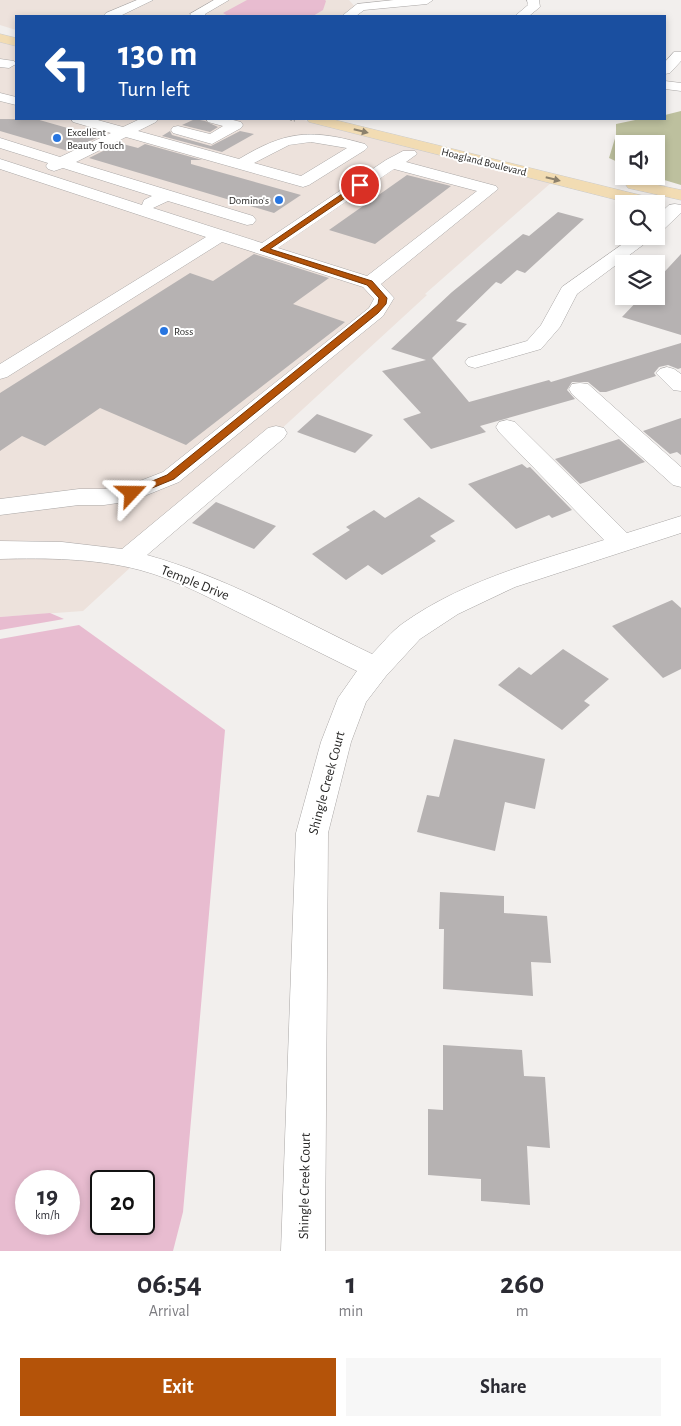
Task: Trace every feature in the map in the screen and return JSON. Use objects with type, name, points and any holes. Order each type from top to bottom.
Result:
[{"type":"main road","points":[[0,28],[15,32]]},
{"type":"main road","points":[[0,34],[15,38]]},
{"type":"main road","points":[[0,38],[15,42]]},
{"type":"main road","name":"Hoagland Boulevard","points":[[318,120],[619,195]]},
{"type":"main road","points":[[370,120],[679,205]]},
{"type":"main road","name":"Hoagland Boulevard","points":[[665,204],[679,205]]},
{"type":"street","points":[[112,15],[147,0]]},
{"type":"street","points":[[198,15],[196,14],[223,0]]},
{"type":"street","points":[[349,15],[357,4],[426,0]]},
{"type":"street","points":[[522,15],[534,7],[535,2],[532,0]]},
{"type":"street","points":[[666,52],[680,54]]},
{"type":"street","points":[[666,69],[680,54]]},
{"type":"street","points":[[0,84],[15,88]]},
{"type":"street","points":[[666,84],[681,87]]},
{"type":"street","points":[[0,97],[15,101]]},
{"type":"street","points":[[82,120],[240,165],[304,182],[360,147],[331,139],[297,137],[264,149],[240,165]]},
{"type":"street","points":[[35,175],[124,132],[144,120],[212,139],[236,125],[217,120]]},
{"type":"street","points":[[169,128],[185,120]]},
{"type":"street","points":[[0,143],[247,220]]},
{"type":"street","points":[[264,250],[392,163],[421,146]]},
{"type":"street","points":[[370,283],[490,189],[392,163]]},
{"type":"street","points":[[0,164],[370,283],[384,298],[376,312],[171,477],[132,493],[104,497],[79,497],[0,507]]},
{"type":"street","points":[[140,209],[166,195]]},
{"type":"street","points":[[665,218],[679,205]]},
{"type":"street","points":[[0,373],[220,236]]},
{"type":"street","points":[[475,362],[534,345],[550,327],[570,291],[633,245]]},
{"type":"street","points":[[580,389],[681,480]]},
{"type":"street","points":[[507,427],[622,543]]},
{"type":"street","points":[[127,558],[276,433]]},
{"type":"street","name":"Shingle Creek Court","points":[[303,1251],[312,833],[336,742],[353,698],[376,668],[410,632],[448,607],[506,581],[681,524]]},
{"type":"street","name":"Temple Drive","points":[[0,550],[48,549],[89,552],[127,558],[211,587],[376,668]]},
{"type":"shaded area","points":[[0,0],[349,0],[356,8],[343,15],[15,15],[15,30],[0,25]]},
{"type":"shaded area","points":[[247,0],[326,1],[323,10],[315,15],[226,15],[223,13]]},
{"type":"shaded area","points":[[0,41],[15,45],[15,120],[304,120],[552,182],[425,294],[427,295],[83,611],[0,617]]},
{"type":"shaded area","points":[[50,613],[64,619],[0,630],[0,617]]},
{"type":"shaded area","points":[[79,625],[225,730],[183,1212],[173,1251],[0,1251],[0,639]]},
{"type":"green space","points":[[681,111],[681,185],[665,180],[665,135],[616,135],[616,124],[635,120],[666,120],[666,115]]},
{"type":"green space","points":[[615,138],[615,161],[609,158]]},
{"type":"building","points":[[0,119],[40,120],[99,137],[68,151],[0,131]]},
{"type":"building","points":[[193,120],[200,120],[218,127],[210,132],[182,125]]},
{"type":"building","points":[[170,131],[172,135],[211,146],[240,131],[254,134],[222,152],[162,136]]},
{"type":"building","points":[[119,143],[138,148],[145,144],[202,160],[191,160],[191,164],[301,195],[274,213],[89,158]]},
{"type":"building","points":[[407,175],[451,186],[375,244],[329,230]]},
{"type":"building","points":[[558,212],[584,219],[525,273],[517,270],[501,284],[496,282],[456,321],[467,324],[432,358],[469,402],[549,380],[551,382],[681,343],[681,368],[678,369],[668,365],[659,367],[654,373],[656,376],[606,392],[600,392],[588,382],[572,382],[567,390],[575,399],[480,426],[486,432],[431,449],[403,419],[421,413],[382,371],[426,360],[391,349],[452,292],[523,234],[529,236]]},
{"type":"building","points":[[254,254],[329,278],[293,304],[345,322],[186,445],[100,408],[45,446],[22,436],[0,451],[0,393],[190,273],[213,281]]},
{"type":"building","points":[[681,254],[681,335],[622,317],[633,305],[665,305],[665,271]]},
{"type":"building","points":[[317,414],[373,435],[355,453],[297,432]]},
{"type":"building","points":[[681,418],[681,455],[677,452],[670,454],[643,431]]},
{"type":"building","points":[[619,439],[645,462],[580,484],[555,459]]},
{"type":"building","points":[[522,464],[527,468],[530,467],[572,510],[552,518],[549,515],[516,529],[468,484]]},
{"type":"building","points":[[419,497],[455,521],[430,536],[436,541],[382,575],[368,565],[346,580],[312,554],[350,530],[346,527],[374,510],[385,518]]},
{"type":"building","points":[[216,502],[276,526],[254,549],[192,523]]},
{"type":"building","points":[[672,600],[681,608],[681,669],[663,678],[612,626]]},
{"type":"building","points":[[563,649],[609,679],[584,701],[590,705],[562,730],[498,685],[519,667],[531,675]]},
{"type":"building","points":[[454,739],[545,759],[535,809],[505,802],[495,851],[417,832],[427,795],[439,797]]},
{"type":"building","points":[[440,892],[504,896],[504,913],[547,916],[551,963],[531,962],[533,996],[443,989],[444,929],[439,929]]},
{"type":"building","points":[[443,1045],[522,1050],[524,1076],[545,1077],[550,1148],[527,1146],[530,1205],[481,1201],[481,1179],[428,1175],[428,1109],[443,1110]]},
{"type":"place","name":"Excellent Beauty Touch","points":[[57,138]]},
{"type":"place","name":"Domino's","points":[[279,200]]},
{"type":"place","name":"Ross","points":[[164,331]]},
{"type":"route","points":[[132,493],[171,477],[376,312],[382,304],[384,298],[370,283],[264,250],[360,185]]}]
